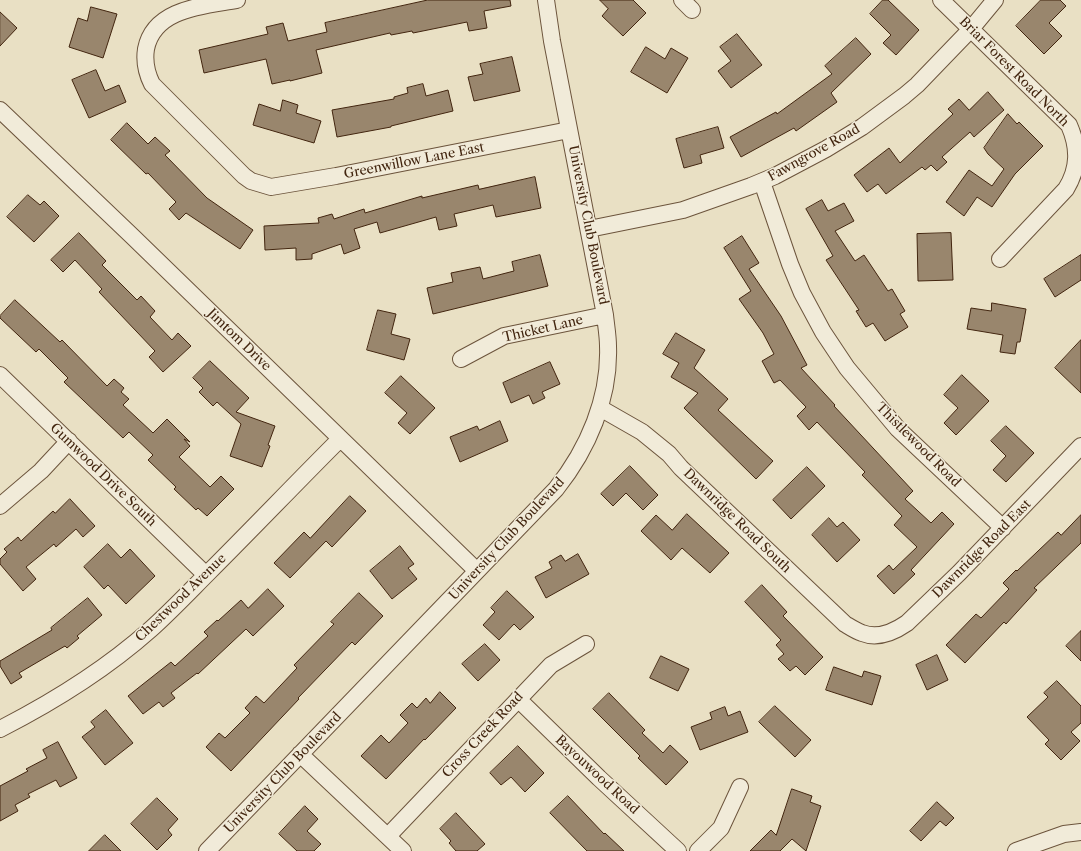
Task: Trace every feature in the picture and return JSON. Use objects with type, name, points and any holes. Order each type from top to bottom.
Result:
[{"type":"street","name":"Greenwillow Lane East","points":[[237,0],[175,13],[157,27],[150,36],[146,47],[144,61],[152,84],[244,176],[251,181],[271,187],[336,176],[569,130]]},
{"type":"street","name":"University Club Boulevard","points":[[207,851],[556,489],[569,473],[580,454],[600,408],[606,379],[608,346],[605,315],[552,40],[546,0]]},
{"type":"street","name":"Briar Forest Road North","points":[[941,0],[1069,125],[1074,136],[1077,159],[1066,189],[1000,259]]},
{"type":"street","name":"Fawngrove Road","points":[[589,229],[684,210],[762,182],[794,167],[826,149],[880,113],[917,85],[971,29],[994,0]]},
{"type":"street","name":"Jimtom Drive","points":[[0,110],[477,571]]},
{"type":"street","name":"Thistlewood Road","points":[[762,182],[790,264],[802,294],[823,332],[847,368],[898,429],[1004,528]]},
{"type":"street","name":"Thicket Lane","points":[[461,359],[504,336],[605,315]]},
{"type":"street","name":"Gumwood Drive South","points":[[0,375],[206,575]]},
{"type":"street","name":"Dawnridge Road South","points":[[600,408],[642,432],[668,454],[845,624],[862,633],[872,635]]},
{"type":"street","name":"Chestwood Avenue","points":[[0,729],[48,703],[75,686],[120,654],[150,630],[190,592],[340,439]]},
{"type":"street","points":[[0,506],[41,471],[69,441]]},
{"type":"street","name":"Dawnridge Road East","points":[[872,635],[888,634],[898,630],[907,623],[1004,528],[1081,446]]},
{"type":"street","name":"Cross Creek Road","points":[[388,836],[551,665],[586,644]]},
{"type":"street","name":"Bayouwood Road","points":[[518,699],[678,851]]},
{"type":"street","points":[[300,754],[403,851]]},
{"type":"street","points":[[698,851],[721,828],[740,787]]},
{"type":"street","points":[[1016,851],[1064,834],[1081,832]]},
{"type":"building","points":[[428,0],[510,0],[511,6],[484,11],[487,28],[469,31],[467,22],[413,33],[412,31],[391,35],[390,33],[316,50],[322,73],[290,81],[272,84],[266,59],[204,73],[199,50],[268,34],[266,27],[283,23],[288,41],[327,32],[325,23]]},
{"type":"building","points":[[600,0],[633,0],[646,13],[623,36],[602,16],[608,9]]},
{"type":"building","points":[[883,0],[888,0],[919,30],[896,55],[883,43],[891,35],[870,14]]},
{"type":"building","points":[[1041,0],[1060,0],[1066,6],[1049,23],[1062,36],[1044,54],[1016,26]]},
{"type":"building","points":[[91,7],[117,14],[103,58],[69,47],[78,18],[87,21]]},
{"type":"building","points":[[0,12],[17,28],[0,46]]},
{"type":"building","points":[[737,34],[762,65],[731,88],[718,71],[731,61],[720,47]]},
{"type":"building","points":[[856,38],[871,54],[831,93],[837,102],[796,131],[794,128],[741,157],[730,137],[776,112],[777,114],[832,74],[825,66]]},
{"type":"building","points":[[646,47],[665,59],[671,48],[688,58],[667,93],[631,72]]},
{"type":"building","points":[[512,57],[520,91],[474,101],[468,77],[483,74],[480,64]]},
{"type":"building","points":[[96,70],[105,91],[119,85],[126,102],[89,118],[72,80]]},
{"type":"building","points":[[423,84],[426,96],[448,90],[453,111],[391,127],[337,137],[332,110],[394,99],[394,97],[408,93],[407,88]]},
{"type":"building","points":[[988,92],[1004,110],[974,137],[970,132],[942,157],[947,162],[937,171],[931,165],[925,170],[922,167],[886,194],[878,184],[867,192],[854,175],[889,148],[900,163],[953,114],[948,109],[959,99],[969,110]]},
{"type":"building","points":[[283,100],[298,105],[296,113],[321,121],[314,143],[253,125],[259,104],[280,111]]},
{"type":"building","points":[[1008,114],[1017,124],[1019,122],[1043,146],[1015,174],[992,207],[977,197],[964,216],[946,202],[969,170],[992,186],[1004,169],[988,154],[984,148]]},
{"type":"building","points":[[127,123],[148,144],[155,137],[170,151],[165,155],[207,198],[253,230],[240,249],[186,213],[179,220],[169,209],[176,202],[148,173],[146,174],[111,140]]},
{"type":"building","points":[[718,127],[724,148],[700,155],[702,163],[684,168],[676,139]]},
{"type":"building","points":[[535,177],[541,208],[496,217],[493,205],[454,214],[457,226],[439,230],[436,217],[380,233],[377,222],[354,229],[360,248],[344,254],[341,244],[312,254],[312,259],[296,260],[296,248],[265,250],[264,226],[319,223],[318,218],[332,214],[334,219],[364,209],[365,213],[422,196],[422,198],[478,185],[479,189]]},
{"type":"building","points":[[28,195],[40,205],[44,201],[59,216],[34,242],[7,217]]},
{"type":"building","points":[[822,200],[828,211],[844,203],[854,221],[835,231],[855,261],[864,255],[888,291],[892,289],[905,311],[900,314],[908,327],[885,341],[873,323],[866,327],[856,311],[859,310],[826,260],[833,256],[806,209]]},
{"type":"building","points":[[79,233],[106,261],[102,265],[137,300],[141,296],[155,311],[150,317],[172,340],[178,333],[191,346],[163,372],[149,357],[155,351],[99,292],[102,289],[75,260],[63,272],[51,260]]},
{"type":"building","points":[[951,233],[953,280],[918,281],[917,234]]},
{"type":"building","points":[[742,236],[759,263],[749,269],[781,316],[807,365],[801,368],[913,491],[905,499],[931,523],[942,512],[954,524],[911,570],[915,574],[894,594],[877,576],[889,565],[893,570],[917,547],[894,525],[902,516],[862,475],[865,472],[817,422],[809,430],[797,416],[806,407],[780,380],[774,383],[762,361],[774,354],[763,333],[739,299],[751,291],[724,248]]},
{"type":"building","points":[[540,255],[548,286],[433,314],[427,288],[453,282],[451,273],[480,267],[483,279],[514,271],[512,262]]},
{"type":"building","points":[[1081,255],[1081,280],[1055,297],[1044,279]]},
{"type":"building","points":[[15,300],[60,342],[62,340],[107,386],[114,379],[124,388],[121,392],[129,399],[123,405],[153,433],[167,419],[190,442],[184,439],[190,446],[179,457],[210,487],[221,476],[234,489],[207,516],[198,508],[196,510],[174,489],[176,487],[148,460],[153,455],[129,432],[123,438],[64,382],[68,378],[39,349],[36,352],[0,318],[0,316]]},
{"type":"building","points":[[992,303],[1026,309],[1020,342],[1017,342],[1015,354],[1000,352],[1003,335],[967,329],[971,308],[991,311]]},
{"type":"building","points":[[378,310],[396,314],[391,334],[410,339],[404,360],[367,350]]},
{"type":"building","points":[[676,333],[705,350],[694,368],[728,399],[718,410],[773,461],[756,479],[684,408],[698,393],[671,377],[679,363],[663,354]]},
{"type":"building","points":[[1081,340],[1081,393],[1055,368]]},
{"type":"building","points":[[210,361],[249,398],[236,412],[275,426],[268,445],[270,446],[262,467],[230,456],[241,424],[217,402],[213,406],[199,392],[203,388],[193,378]]},
{"type":"building","points":[[550,362],[560,384],[542,392],[545,398],[533,404],[529,395],[511,403],[503,383]]},
{"type":"building","points":[[962,375],[989,401],[956,435],[944,423],[958,408],[944,395]]},
{"type":"building","points":[[401,376],[435,408],[410,434],[398,423],[407,413],[385,393]]},
{"type":"building","points":[[500,421],[508,441],[460,462],[450,437],[477,426],[479,430]]},
{"type":"building","points":[[1006,426],[1034,453],[1006,482],[993,470],[1006,456],[991,441]]},
{"type":"building","points":[[630,466],[658,495],[643,510],[626,493],[613,506],[601,494]]},
{"type":"building","points":[[807,467],[825,486],[791,519],[773,500]]},
{"type":"building","points":[[350,496],[366,511],[332,547],[326,541],[290,578],[274,563],[304,532],[310,538]]},
{"type":"building","points":[[70,499],[95,526],[83,537],[76,529],[56,547],[54,544],[26,567],[36,579],[23,591],[0,564],[0,559],[7,552],[4,549],[18,537],[21,541],[53,511],[55,513]]},
{"type":"building","points":[[687,514],[729,553],[710,573],[682,548],[671,560],[641,531],[656,515],[672,530]]},
{"type":"building","points":[[1081,515],[1081,543],[1034,588],[1037,590],[1006,624],[1004,622],[965,663],[946,645],[976,614],[981,618],[1009,589],[1003,583],[1016,570],[1017,571],[1058,532],[1061,535]]},
{"type":"building","points":[[829,518],[837,527],[843,522],[860,540],[837,562],[812,535]]},
{"type":"building","points":[[108,544],[121,558],[130,549],[155,576],[126,604],[108,585],[104,589],[84,567]]},
{"type":"building","points":[[400,546],[414,564],[408,568],[417,579],[392,599],[370,571]]},
{"type":"building","points":[[578,554],[589,574],[546,598],[535,577],[552,568],[549,562],[561,555],[565,561]]},
{"type":"building","points":[[762,585],[787,612],[783,616],[823,657],[805,675],[796,666],[790,671],[778,659],[784,654],[776,645],[781,640],[745,602]]},
{"type":"building","points":[[268,589],[284,606],[253,636],[246,629],[198,674],[197,673],[171,693],[175,698],[163,707],[159,702],[143,714],[128,696],[171,662],[175,666],[208,636],[204,632],[241,600],[248,608]]},
{"type":"building","points":[[507,591],[534,617],[520,630],[514,624],[499,640],[483,625],[495,612],[491,608]]},
{"type":"building","points":[[359,593],[383,616],[355,645],[352,642],[231,771],[206,747],[219,733],[225,738],[250,713],[245,708],[256,696],[264,703],[297,668],[294,665],[334,624],[331,622]]},
{"type":"building","points":[[88,598],[102,615],[77,636],[79,638],[67,648],[65,646],[19,673],[22,677],[11,684],[0,666],[0,661],[52,630],[51,628]]},
{"type":"building","points":[[1081,631],[1081,661],[1066,646]]},
{"type":"building","points":[[485,644],[500,660],[478,681],[462,664]]},
{"type":"building","points":[[937,655],[948,680],[927,690],[916,665]]},
{"type":"building","points":[[661,656],[689,669],[678,691],[650,678]]},
{"type":"building","points":[[834,667],[862,677],[864,671],[881,676],[872,705],[826,690]]},
{"type":"building","points":[[1057,681],[1081,706],[1081,723],[1071,732],[1080,741],[1061,760],[1045,744],[1049,740],[1027,717],[1048,697],[1044,693]]},
{"type":"building","points":[[440,692],[456,708],[386,779],[361,756],[381,735],[389,743],[408,723],[400,715],[412,703],[417,708],[426,698],[430,703]]},
{"type":"building","points":[[609,693],[645,730],[642,733],[663,753],[670,745],[688,762],[666,785],[638,758],[640,756],[593,709]]},
{"type":"building","points":[[775,706],[811,740],[795,757],[759,722]]},
{"type":"building","points":[[725,707],[728,716],[740,711],[748,732],[700,750],[691,727],[712,719],[710,713]]},
{"type":"building","points":[[106,710],[133,743],[105,765],[82,737],[95,727],[91,722]]},
{"type":"building","points":[[58,742],[77,778],[60,787],[56,780],[28,794],[30,797],[15,805],[18,811],[0,821],[0,786],[28,771],[26,769],[47,758],[43,750]]},
{"type":"building","points":[[518,746],[544,773],[525,792],[511,777],[501,785],[490,773]]},
{"type":"building","points":[[792,789],[812,796],[810,802],[821,806],[806,851],[792,839],[780,851],[750,851],[771,830],[776,835]]},
{"type":"building","points":[[568,796],[604,834],[605,833],[624,851],[587,851],[550,813]]},
{"type":"building","points":[[157,798],[178,819],[168,830],[172,835],[157,850],[131,824]]},
{"type":"building","points":[[937,802],[954,818],[946,826],[940,821],[921,841],[910,831]]},
{"type":"building","points":[[305,806],[318,819],[307,831],[321,844],[314,851],[297,851],[279,834]]},
{"type":"building","points":[[456,813],[485,844],[477,851],[456,851],[449,843],[451,841],[440,829]]},
{"type":"building","points":[[105,835],[121,851],[89,851]]}]
